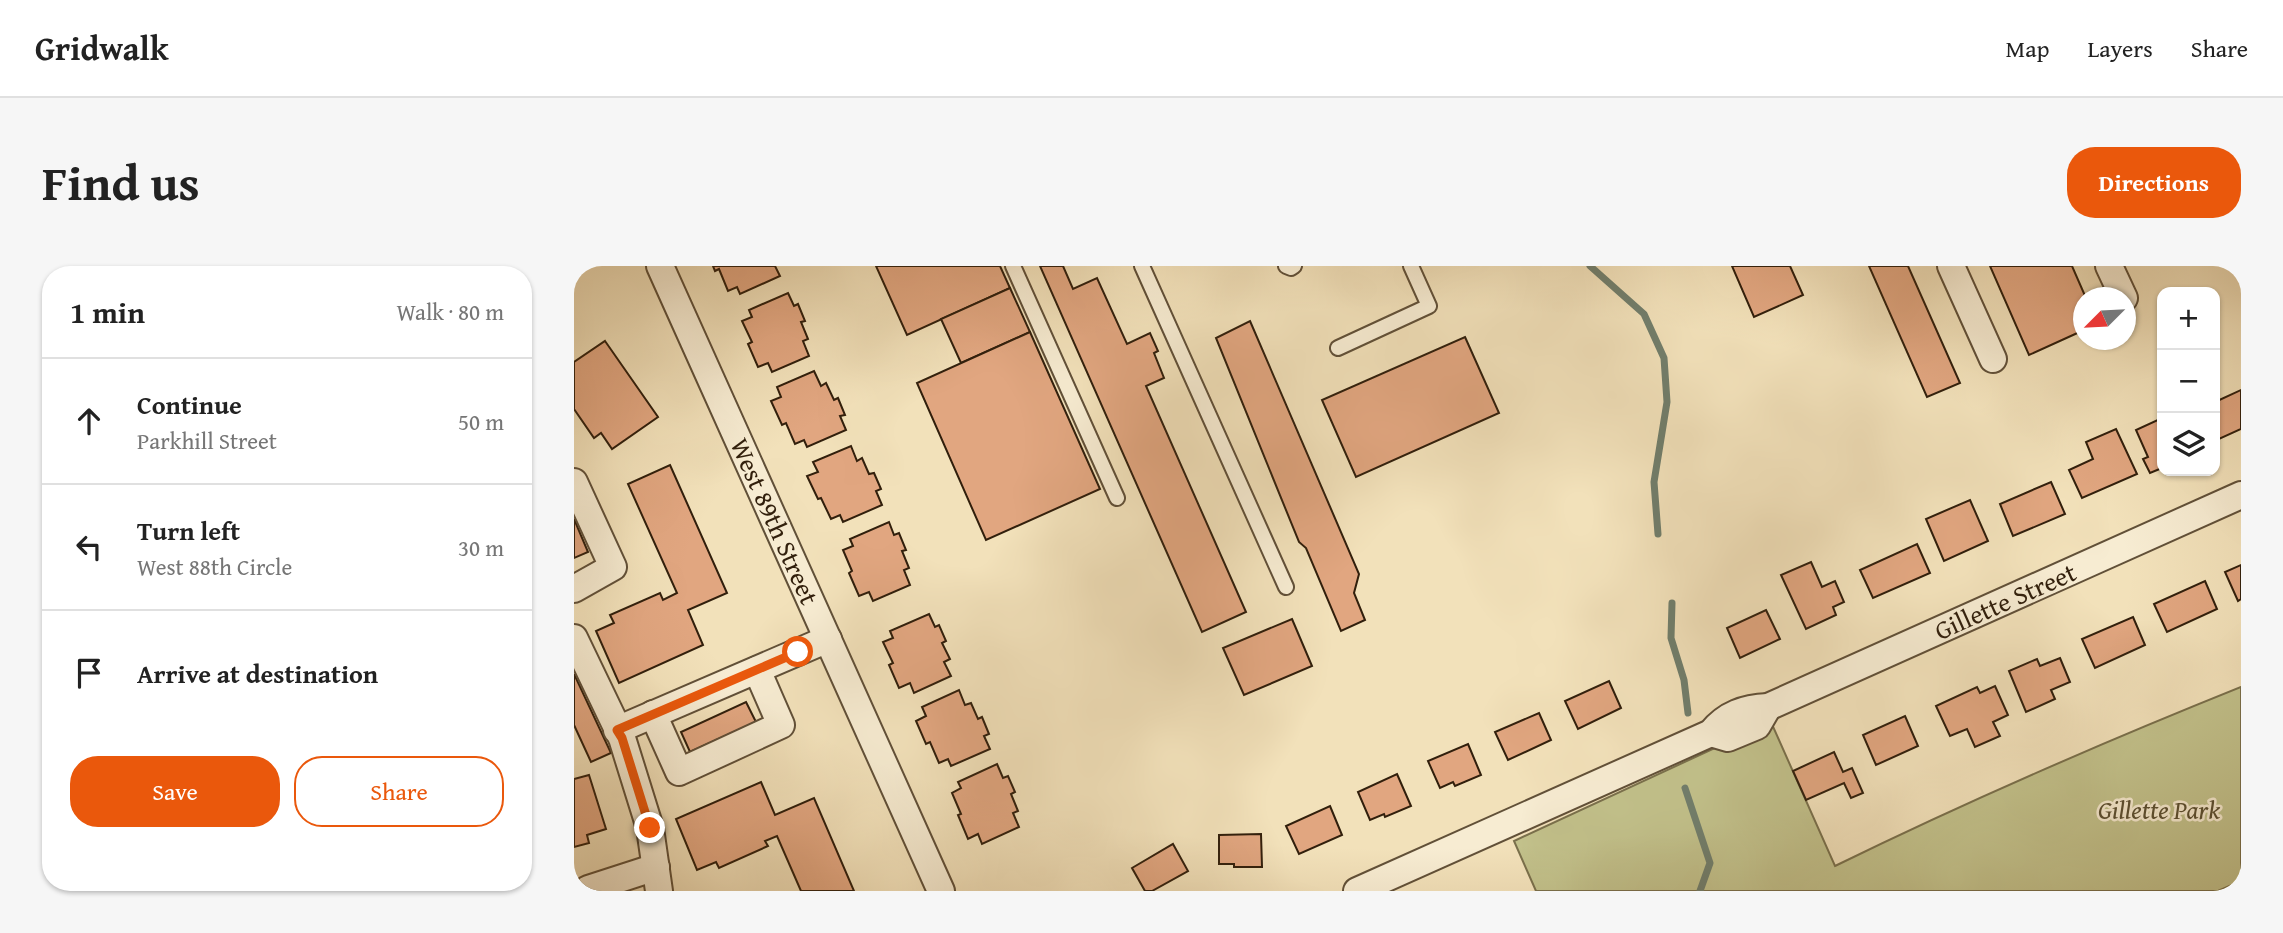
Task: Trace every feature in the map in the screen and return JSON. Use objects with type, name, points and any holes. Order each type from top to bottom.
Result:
[{"type":"street","name":"West 89th Street","points":[[660,266],[941,891]]},
{"type":"street","points":[[1951,266],[1993,359]]},
{"type":"street","points":[[2109,266],[2119,287]]},
{"type":"street","points":[[574,482],[613,567],[574,589]]},
{"type":"street","name":"Gillette Street","points":[[1357,891],[1711,733],[1728,738],[1757,726],[1768,707],[2241,495]]},
{"type":"street","points":[[574,638],[622,738],[650,828],[657,879],[588,891]]},
{"type":"street","points":[[617,730],[828,639]]},
{"type":"street","points":[[653,715],[679,772],[781,725],[757,670]]},
{"type":"lane","points":[[1013,266],[1117,498]]},
{"type":"lane","points":[[1142,266],[1286,587]]},
{"type":"lane","points":[[1286,266],[1294,266]]},
{"type":"lane","points":[[1338,348],[1429,306],[1411,266]]},
{"type":"green space","name":"Gillette Park","points":[[2241,687],[2241,881],[2218,891],[1536,891],[1514,841],[1771,722],[1835,866],[2036,773]]},
{"type":"building","points":[[713,266],[775,266],[780,276],[740,294],[737,287],[728,291],[719,269],[715,271]]},
{"type":"building","points":[[876,266],[1000,266],[1010,288],[907,335]]},
{"type":"building","points":[[1040,266],[1063,266],[1073,289],[1097,278],[1127,344],[1150,333],[1158,351],[1154,353],[1164,378],[1146,386],[1246,612],[1202,632]]},
{"type":"building","points":[[1732,266],[1790,266],[1803,295],[1754,317]]},
{"type":"building","points":[[1869,266],[1908,266],[1960,383],[1927,397]]},
{"type":"building","points":[[1990,266],[2072,266],[2081,287],[2073,287],[2073,335],[2029,355]]},
{"type":"building","points":[[1010,288],[1030,332],[961,363],[941,319]]},
{"type":"building","points":[[788,293],[794,306],[798,304],[805,321],[801,322],[808,339],[803,341],[809,356],[772,372],[768,363],[758,367],[748,344],[752,342],[742,321],[752,317],[749,310]]},
{"type":"building","points":[[1250,321],[1359,574],[1354,593],[1365,620],[1341,631],[1306,548],[1299,542],[1216,338]]},
{"type":"building","points":[[1030,332],[1100,489],[986,540],[917,383]]},
{"type":"building","points":[[1465,337],[1499,413],[1356,477],[1322,400]]},
{"type":"building","points":[[605,341],[658,417],[612,449],[601,433],[594,438],[574,409],[574,362]]},
{"type":"building","points":[[814,371],[821,386],[826,383],[834,400],[838,398],[845,415],[840,416],[846,430],[807,447],[804,440],[795,444],[786,423],[782,425],[771,401],[781,397],[777,387]]},
{"type":"building","points":[[2241,390],[2241,429],[2220,439],[2220,413],[2220,400]]},
{"type":"building","points":[[2157,420],[2157,470],[2150,473],[2143,459],[2148,457],[2136,430]]},
{"type":"building","points":[[2116,429],[2137,474],[2082,498],[2069,470],[2093,459],[2086,442]]},
{"type":"building","points":[[851,446],[857,461],[862,458],[869,474],[874,473],[881,489],[876,491],[882,505],[843,522],[840,515],[831,519],[807,476],[818,472],[813,462]]},
{"type":"building","points":[[670,465],[727,593],[688,610],[703,645],[619,683],[596,631],[614,623],[610,615],[660,593],[663,600],[677,593],[628,484]]},
{"type":"building","points":[[2051,482],[2065,514],[2013,536],[2000,504]]},
{"type":"building","points":[[1970,500],[1988,541],[1944,561],[1926,519]]},
{"type":"building","points":[[574,519],[588,552],[574,558]]},
{"type":"building","points":[[889,522],[894,535],[899,533],[906,550],[902,551],[909,568],[904,570],[910,585],[873,601],[869,592],[859,596],[843,550],[853,546],[850,539]]},
{"type":"building","points":[[1917,544],[1930,573],[1873,598],[1860,570]]},
{"type":"building","points":[[1811,562],[1822,587],[1835,581],[1844,602],[1833,607],[1836,615],[1806,629],[1781,575]]},
{"type":"building","points":[[2241,565],[2241,599],[2238,601],[2225,572]]},
{"type":"building","points":[[2205,581],[2217,609],[2167,632],[2154,604]]},
{"type":"building","points":[[1766,610],[1780,639],[1740,658],[1727,628]]},
{"type":"building","points":[[929,614],[935,627],[939,625],[946,641],[942,643],[950,659],[944,662],[951,676],[914,693],[910,683],[899,688],[889,665],[893,663],[883,642],[893,638],[890,631]]},
{"type":"building","points":[[2133,617],[2145,645],[2095,668],[2082,639]]},
{"type":"building","points":[[1292,619],[1312,666],[1244,695],[1223,648]]},
{"type":"building","points":[[2060,658],[2070,682],[2051,690],[2055,699],[2026,712],[2009,671],[2037,659],[2040,666]]},
{"type":"building","points":[[574,674],[611,753],[591,762],[574,725]]},
{"type":"building","points":[[1609,681],[1621,708],[1578,729],[1565,701]]},
{"type":"building","points":[[1995,686],[2008,715],[1993,722],[2000,736],[1975,747],[1967,729],[1950,736],[1936,706],[1977,687],[1980,693]]},
{"type":"building","points":[[959,690],[965,705],[971,703],[978,719],[982,717],[989,734],[984,736],[990,749],[951,766],[948,759],[939,763],[930,742],[926,744],[916,721],[926,716],[922,707]]},
{"type":"building","points":[[746,702],[756,722],[690,752],[681,732]]},
{"type":"building","points":[[1539,713],[1551,740],[1508,760],[1495,732]]},
{"type":"building","points":[[1905,716],[1918,746],[1876,765],[1863,735]]},
{"type":"building","points":[[1468,744],[1481,775],[1455,786],[1453,782],[1440,788],[1428,761]]},
{"type":"building","points":[[1834,752],[1843,772],[1852,768],[1863,793],[1851,798],[1844,783],[1806,800],[1793,771]]},
{"type":"building","points":[[997,764],[1003,778],[1008,776],[1015,792],[1011,794],[1018,811],[1013,813],[1019,827],[982,844],[978,834],[968,839],[952,793],[961,788],[958,782]]},
{"type":"building","points":[[1397,774],[1411,806],[1370,820],[1358,792]]},
{"type":"building","points":[[589,775],[606,829],[587,835],[589,843],[574,847],[574,779]]},
{"type":"building","points":[[761,782],[775,815],[814,798],[854,891],[801,891],[777,836],[765,841],[768,846],[719,868],[716,862],[697,870],[676,819]]},
{"type":"building","points":[[1330,806],[1342,835],[1299,854],[1286,826]]},
{"type":"building","points":[[1261,834],[1262,867],[1219,864],[1219,835]]},
{"type":"building","points":[[1173,844],[1188,871],[1152,891],[1145,891],[1132,868]]},
{"type":"waterway","points":[[1590,266],[1644,314],[1664,358],[1667,402],[1654,482],[1658,534]]},
{"type":"waterway","points":[[1672,603],[1671,638],[1684,680],[1688,713]]},
{"type":"waterway","points":[[1685,788],[1710,863],[1700,891]]},
{"type":"route","points":[[650,828],[622,738],[617,730],[798,652]]}]
